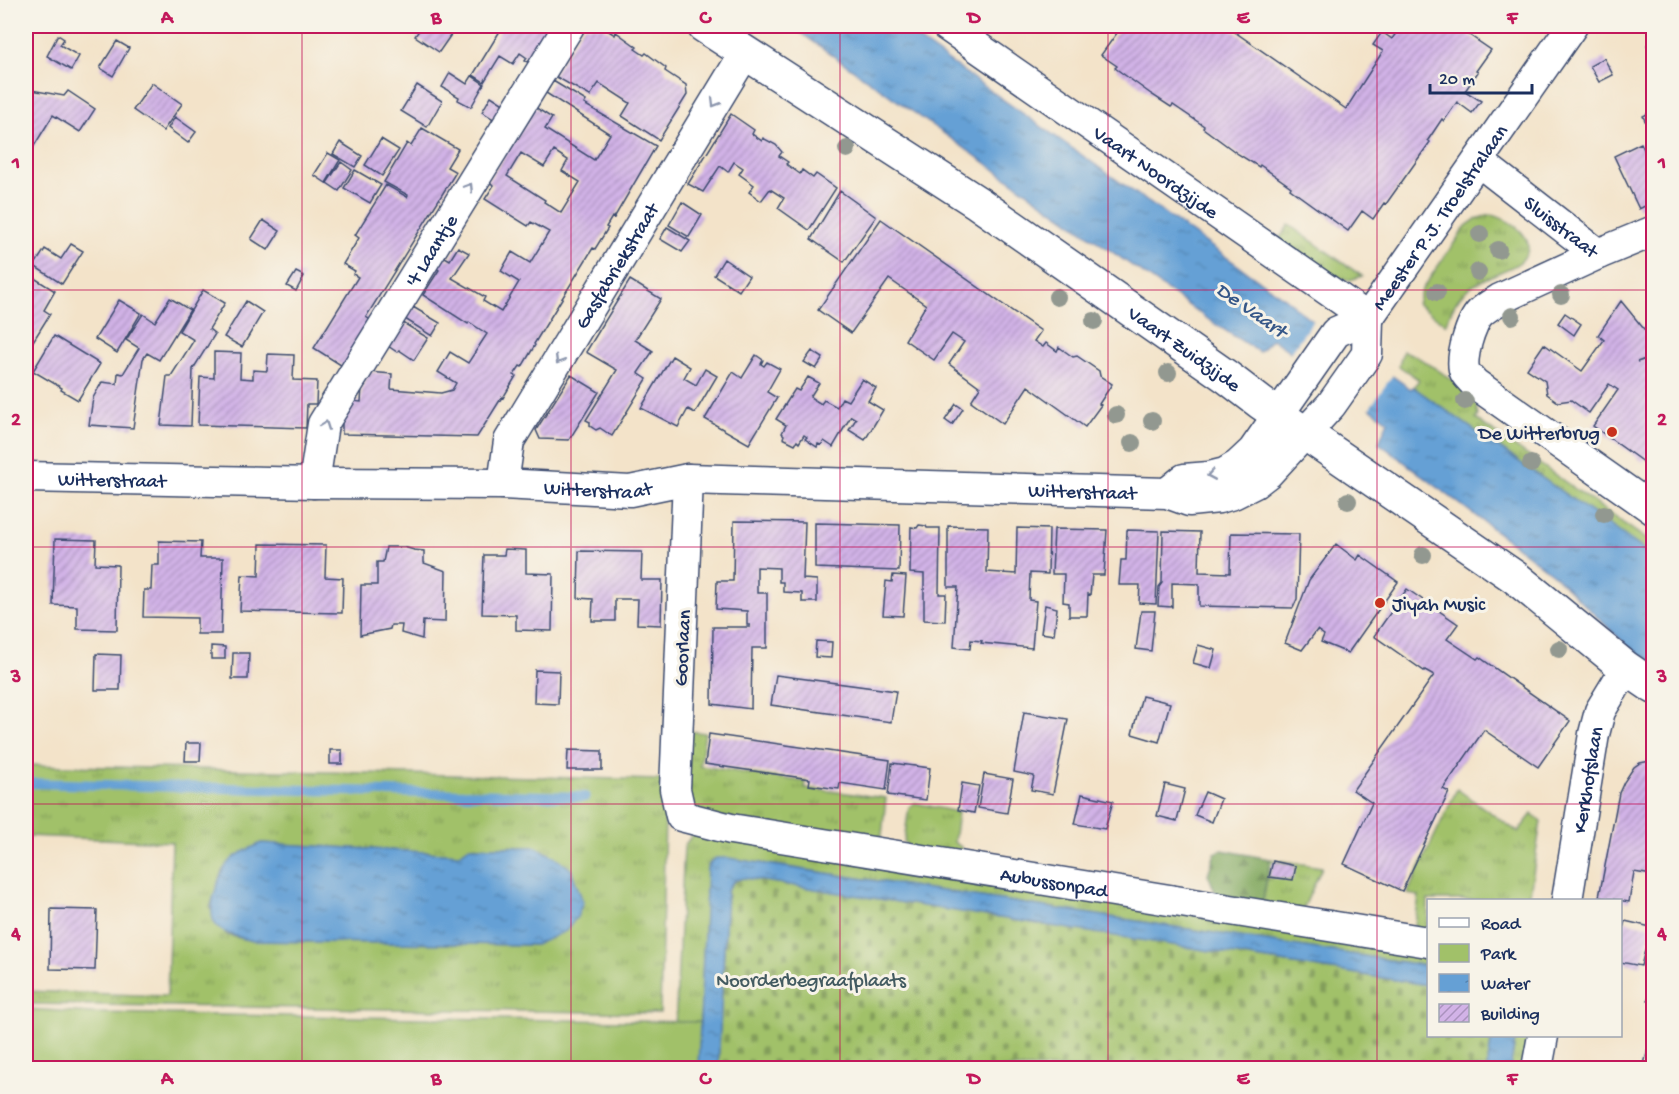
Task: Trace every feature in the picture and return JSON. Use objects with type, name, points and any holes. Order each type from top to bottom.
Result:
[{"type":"main road","name":"Vaart Zuidzijde","points":[[704,26],[978,203],[1516,578],[1626,668],[1653,687]]},
{"type":"street","name":"'t Laantje","points":[[314,483],[323,424],[569,26]]},
{"type":"street","name":"Vaart Noordzijde","points":[[947,26],[1368,318]]},
{"type":"street","name":"Meester P.J. Troelstralaan","points":[[1279,414],[1336,332],[1368,318],[1572,26]]},
{"type":"street","name":"Gasfabriekstraat","points":[[503,484],[509,441],[745,53]]},
{"type":"street","name":"Sluisstraat","points":[[1478,160],[1598,254],[1653,231]]},
{"type":"street","points":[[1598,254],[1500,299],[1480,312],[1474,321],[1467,343],[1463,359],[1464,371],[1474,383],[1653,510]]},
{"type":"street","name":"Meester P.J. Troelstralaan","points":[[1306,433],[1342,390],[1366,354],[1368,318]]},
{"type":"street","name":"Witterstraat","points":[[1167,492],[1184,479],[1225,473],[1238,465],[1253,451],[1279,414]]},
{"type":"street","name":"Witterstraat","points":[[26,477],[503,484],[630,491],[688,479],[1167,492],[1189,501],[1219,498],[1255,483],[1268,473],[1306,433]]},
{"type":"street","name":"Goorlaan","points":[[681,816],[675,789],[688,479]]},
{"type":"street","name":"Kerkhofslaan","points":[[1567,899],[1594,734],[1600,711],[1626,668]]},
{"type":"street","name":"Aubussonpad","points":[[681,816],[731,829],[1427,942]]},
{"type":"street","points":[[1537,1068],[1543,1037]]},
{"type":"green space","points":[[1489,215],[1505,220],[1520,231],[1526,238],[1527,253],[1517,264],[1466,290],[1455,304],[1446,324],[1417,304],[1422,289],[1466,226],[1476,219]]},
{"type":"green space","points":[[1289,225],[1362,276],[1350,280],[1336,280],[1277,242]]},
{"type":"green space","points":[[1403,351],[1442,373],[1471,396],[1476,404],[1478,415],[1476,419],[1653,544],[1653,556],[1413,387],[1419,380],[1399,366]]},
{"type":"green space","points":[[687,731],[705,733],[700,766],[806,782],[805,788],[886,798],[882,835],[879,840],[704,815],[688,803]]},
{"type":"green space","points":[[26,765],[663,780],[665,819],[660,1013],[26,1004],[26,991],[167,996],[172,842],[26,836]],"holes":[[[261,843],[460,854],[470,847],[536,847],[555,857],[535,945],[253,941],[227,935],[210,908],[222,871]]]},
{"type":"green space","points":[[1457,789],[1518,832],[1532,814],[1541,821],[1529,899],[1427,899],[1427,933],[1414,931],[1419,896],[1407,894]]},
{"type":"green space","points":[[915,803],[958,812],[954,842],[961,847],[962,857],[910,848],[904,842],[909,807]]},
{"type":"green space","points":[[693,833],[1427,953],[1427,966],[728,858],[710,863],[707,868],[698,1068],[673,1068],[684,847]]},
{"type":"green space","points":[[1222,850],[1270,859],[1262,907],[1218,899],[1208,874],[1215,853]]},
{"type":"green space","points":[[1270,859],[1322,867],[1301,914],[1262,907]]},
{"type":"green space","name":"Noorderbegraafplaats","points":[[745,878],[1427,985],[1427,1037],[1492,1037],[1487,1068],[718,1068],[727,890],[736,879]]},
{"type":"green space","points":[[26,1009],[91,1013],[701,1022],[698,1068],[26,1068]]},
{"type":"green space","points":[[1516,1037],[1531,1037],[1526,1068],[1510,1068]]},
{"type":"water","name":"De Vaart","points":[[791,26],[899,26],[1294,307],[1411,389],[1413,387],[1653,556],[1653,664],[1628,647],[1553,574],[1379,443],[1388,421],[1272,339],[1259,352],[1212,322]]},
{"type":"water","points":[[261,843],[460,854],[469,847],[536,847],[571,869],[583,902],[577,917],[566,931],[535,945],[253,941],[223,931],[213,920],[212,912],[216,888],[226,865],[239,854]]},
{"type":"water","points":[[716,858],[728,858],[1427,966],[1427,985],[745,878],[734,881],[727,890],[718,1068],[698,1068],[707,868]]},
{"type":"water","points":[[1492,1037],[1516,1037],[1510,1068],[1487,1068]]},
{"type":"pier","points":[[1315,318],[1394,373],[1369,409],[1290,353]]},
{"type":"building","points":[[422,26],[457,26],[439,52],[415,36]]},
{"type":"building","points":[[503,26],[554,26],[530,63],[525,61],[527,58],[520,53],[513,64],[500,56],[484,82],[473,75]]},
{"type":"building","points":[[584,26],[601,26],[615,35],[616,32],[637,47],[635,49],[644,55],[646,53],[666,68],[665,71],[686,85],[687,95],[659,140],[622,116],[630,103],[599,83],[590,96],[553,75]]},
{"type":"building","points":[[1122,26],[1226,26],[1346,109],[1383,51],[1373,45],[1382,32],[1392,39],[1401,26],[1456,26],[1491,50],[1465,91],[1481,101],[1472,113],[1457,102],[1444,121],[1442,119],[1428,140],[1430,142],[1386,204],[1384,203],[1373,219],[1362,211],[1348,231],[1260,165],[1259,167],[1238,154],[1203,128],[1204,126],[1173,105],[1171,107],[1151,94],[1115,68],[1117,66],[1101,55]]},
{"type":"building","points":[[58,35],[64,39],[60,45],[79,56],[71,70],[47,56]]},
{"type":"building","points":[[1653,35],[1653,59],[1647,45]]},
{"type":"building","points":[[117,41],[129,48],[113,76],[100,68]]},
{"type":"building","points":[[1604,58],[1613,75],[1599,82],[1590,66]]},
{"type":"building","points":[[450,73],[467,84],[472,76],[484,84],[471,107],[442,87]]},
{"type":"building","points":[[553,81],[586,101],[584,104],[656,146],[614,218],[612,217],[606,227],[608,228],[595,249],[593,248],[477,437],[342,434],[342,421],[352,401],[361,402],[362,388],[369,372],[392,374],[391,389],[441,393],[452,390],[456,383],[438,372],[450,352],[468,363],[487,334],[423,295],[439,270],[432,266],[440,254],[450,260],[458,247],[469,253],[452,278],[485,297],[483,301],[501,312],[519,282],[501,271],[512,252],[530,263],[549,232],[531,222],[528,226],[485,199],[494,185],[488,182],[529,120],[527,118],[535,107],[552,118],[545,129],[594,160],[610,134],[546,93]],"holes":[[[554,151],[568,160],[562,171],[580,182],[561,213],[507,176],[521,153],[544,167]]]},
{"type":"building","points":[[152,83],[182,104],[163,131],[133,110]]},
{"type":"building","points":[[417,85],[442,101],[427,127],[401,111]]},
{"type":"building","points":[[26,89],[64,96],[68,91],[95,109],[80,132],[53,115],[26,159]]},
{"type":"building","points":[[491,96],[505,105],[495,120],[482,112]]},
{"type":"building","points":[[1653,111],[1653,138],[1643,116]]},
{"type":"building","points":[[731,114],[754,130],[752,134],[762,141],[763,138],[776,145],[782,152],[779,156],[800,174],[802,170],[813,178],[816,174],[836,188],[809,230],[778,208],[784,198],[770,189],[761,201],[749,192],[754,185],[739,174],[743,168],[734,162],[728,172],[720,166],[703,192],[688,184]]},
{"type":"building","points":[[175,117],[196,132],[188,143],[168,128]]},
{"type":"building","points":[[422,128],[458,149],[447,167],[456,172],[366,317],[375,323],[347,369],[314,348],[358,277],[353,274],[355,271],[343,264],[359,238],[355,235],[386,185],[407,197],[408,195],[384,182],[407,143],[411,146]]},
{"type":"building","points":[[381,139],[399,150],[382,176],[365,165]]},
{"type":"building","points":[[340,142],[362,156],[355,167],[333,154]]},
{"type":"building","points":[[1641,143],[1647,156],[1653,152],[1653,202],[1639,209],[1614,156]]},
{"type":"building","points":[[328,153],[340,160],[326,183],[314,175]]},
{"type":"building","points":[[341,162],[352,170],[339,191],[327,183]]},
{"type":"building","points":[[355,170],[381,185],[370,203],[344,188]]},
{"type":"building","points":[[840,191],[876,217],[844,262],[811,239]]},
{"type":"building","points":[[682,202],[702,215],[689,237],[669,225]]},
{"type":"building","points":[[881,219],[1041,331],[1034,341],[1043,347],[1046,343],[1057,351],[1059,347],[1073,357],[1077,356],[1099,371],[1100,376],[1112,384],[1099,404],[1101,405],[1085,427],[1028,386],[1003,424],[971,401],[980,387],[949,364],[964,342],[952,334],[934,360],[905,340],[926,305],[889,279],[851,333],[818,310]]},
{"type":"building","points":[[263,220],[280,231],[268,250],[251,239]]},
{"type":"building","points":[[667,227],[690,241],[682,252],[660,239]]},
{"type":"building","points":[[71,244],[83,251],[62,284],[34,266],[45,249],[61,259]]},
{"type":"building","points":[[724,259],[749,276],[739,291],[714,275]]},
{"type":"building","points":[[296,272],[304,276],[296,291],[287,286]]},
{"type":"building","points":[[31,276],[55,291],[44,310],[50,314],[27,351],[26,286]]},
{"type":"building","points":[[630,280],[661,299],[635,340],[653,351],[638,373],[647,379],[612,436],[600,428],[596,430],[586,420],[617,370],[586,352]]},
{"type":"building","points":[[203,290],[225,303],[209,329],[215,334],[193,369],[191,426],[161,425],[167,376],[171,376],[194,340],[179,331]]},
{"type":"building","points":[[170,298],[190,310],[159,360],[147,353],[143,359],[133,428],[89,425],[93,398],[102,382],[117,384],[118,373],[123,374],[139,348],[126,340],[143,314],[155,322]]},
{"type":"building","points":[[119,300],[141,313],[117,353],[95,339]]},
{"type":"building","points":[[246,301],[263,312],[242,347],[224,337]]},
{"type":"building","points":[[1621,301],[1653,340],[1653,356],[1637,362],[1653,357],[1653,448],[1643,462],[1593,426],[1618,390],[1609,384],[1589,413],[1571,400],[1558,402],[1547,394],[1545,381],[1527,369],[1544,344],[1582,371],[1604,340],[1598,335]]},
{"type":"building","points":[[413,307],[440,323],[432,336],[405,319]]},
{"type":"building","points":[[1565,313],[1581,324],[1574,335],[1558,323]]},
{"type":"building","points":[[400,321],[428,338],[414,360],[385,344]]},
{"type":"building","points":[[54,336],[100,364],[78,400],[33,371]]},
{"type":"building","points":[[812,351],[823,358],[816,369],[804,362]]},
{"type":"building","points":[[214,352],[241,353],[240,378],[253,379],[253,370],[267,371],[268,354],[294,355],[293,380],[317,381],[316,404],[307,404],[306,428],[198,425],[200,377],[214,378]]},
{"type":"building","points":[[756,355],[763,360],[761,364],[764,366],[767,362],[780,369],[767,392],[777,398],[749,444],[705,419],[733,372],[742,378]]},
{"type":"building","points":[[672,356],[690,367],[684,378],[696,385],[705,369],[717,376],[695,413],[688,409],[678,427],[641,408]]},
{"type":"building","points":[[571,375],[599,392],[569,440],[540,439],[536,430]]},
{"type":"building","points":[[808,377],[819,383],[810,397],[821,404],[824,400],[837,407],[842,398],[848,401],[862,379],[876,388],[868,401],[883,410],[865,440],[849,430],[856,419],[851,416],[833,447],[824,441],[817,447],[805,439],[807,437],[804,435],[799,443],[797,441],[795,444],[783,438],[782,433],[786,425],[776,419],[795,389],[799,391]]},
{"type":"building","points":[[956,404],[963,409],[952,425],[945,420]]},
{"type":"building","points":[[734,521],[805,522],[803,579],[817,580],[817,602],[802,602],[802,593],[783,592],[783,582],[779,582],[779,568],[757,567],[757,593],[767,593],[767,648],[752,648],[751,709],[712,704],[713,627],[750,627],[747,625],[747,611],[716,609],[717,581],[733,581]]},
{"type":"building","points":[[815,523],[900,525],[899,571],[815,568]]},
{"type":"building","points":[[919,525],[927,528],[940,528],[939,594],[946,594],[945,621],[924,620],[924,574],[910,573],[911,527],[917,528]]},
{"type":"building","points":[[948,526],[988,527],[987,572],[1016,574],[1017,528],[1049,529],[1048,574],[1030,573],[1029,600],[1036,601],[1032,648],[971,640],[970,649],[954,647],[958,587],[948,587]]},
{"type":"building","points":[[1054,529],[1107,530],[1104,575],[1092,575],[1087,616],[1069,616],[1069,603],[1063,602],[1064,574],[1052,574]]},
{"type":"building","points":[[1127,530],[1159,531],[1156,604],[1139,603],[1140,585],[1119,585],[1121,560],[1126,560]]},
{"type":"building","points":[[1163,531],[1200,532],[1199,572],[1230,573],[1231,533],[1299,534],[1297,599],[1293,608],[1199,606],[1199,584],[1172,583],[1172,607],[1158,606],[1159,587],[1162,583]]},
{"type":"building","points":[[55,539],[96,540],[95,564],[118,565],[117,630],[77,629],[77,606],[53,605]]},
{"type":"building","points":[[159,541],[201,542],[200,558],[223,558],[221,634],[197,634],[197,618],[143,617],[144,590],[151,590],[152,565],[159,565]]},
{"type":"building","points":[[260,544],[326,545],[325,577],[343,578],[342,613],[240,611],[242,575],[259,576]]},
{"type":"building","points":[[1336,544],[1357,560],[1360,555],[1398,582],[1348,653],[1321,642],[1324,635],[1317,630],[1302,650],[1285,643],[1309,580]]},
{"type":"building","points":[[386,547],[404,547],[424,551],[424,563],[446,571],[445,622],[423,621],[422,639],[401,633],[402,625],[391,625],[390,629],[360,635],[361,585],[377,585],[377,562],[383,562]]},
{"type":"building","points":[[505,549],[526,550],[526,573],[553,574],[552,631],[516,630],[516,615],[482,614],[484,555],[504,555]]},
{"type":"building","points":[[579,551],[642,552],[641,580],[662,580],[661,625],[637,624],[638,599],[615,599],[615,621],[592,621],[593,599],[578,598]]},
{"type":"building","points":[[893,575],[906,576],[903,616],[883,615],[886,581],[892,582]]},
{"type":"building","points":[[1407,589],[1458,624],[1447,639],[1477,659],[1479,657],[1570,721],[1538,767],[1484,730],[1443,789],[1449,792],[1402,891],[1344,864],[1372,803],[1353,790],[1434,675],[1424,671],[1374,636]]},
{"type":"building","points":[[1045,605],[1057,608],[1054,635],[1041,633]]},
{"type":"building","points":[[1141,611],[1155,611],[1151,651],[1136,649]]},
{"type":"building","points":[[816,641],[832,642],[831,658],[815,657]]},
{"type":"building","points":[[1198,645],[1216,650],[1211,668],[1193,663]]},
{"type":"building","points":[[211,646],[225,647],[225,659],[211,659]]},
{"type":"building","points":[[233,653],[249,653],[248,679],[232,679]]},
{"type":"building","points":[[96,654],[121,655],[120,690],[95,690]]},
{"type":"building","points":[[535,670],[559,671],[558,704],[534,703]]},
{"type":"building","points":[[776,675],[896,691],[891,722],[771,705]]},
{"type":"building","points":[[1142,696],[1170,703],[1159,742],[1132,734]]},
{"type":"building","points":[[1024,712],[1068,719],[1053,794],[1031,790],[1034,776],[1014,772]]},
{"type":"building","points":[[709,734],[890,760],[886,790],[840,783],[839,789],[809,785],[810,779],[705,764]]},
{"type":"building","points":[[186,743],[201,743],[200,761],[185,761]]},
{"type":"building","points":[[330,750],[342,750],[342,764],[330,764]]},
{"type":"building","points":[[568,750],[602,751],[602,770],[567,770]]},
{"type":"building","points":[[1653,762],[1653,875],[1634,872],[1629,902],[1622,899],[1599,897],[1619,793],[1634,767],[1640,763]]},
{"type":"building","points":[[892,763],[930,768],[926,800],[888,795]]},
{"type":"building","points":[[984,774],[1013,779],[1007,813],[978,808]]},
{"type":"building","points":[[962,783],[979,786],[974,813],[958,810]]},
{"type":"building","points":[[1165,784],[1185,789],[1177,821],[1157,816]]},
{"type":"building","points":[[1205,792],[1221,799],[1212,822],[1195,815]]},
{"type":"building","points":[[1082,794],[1113,801],[1105,829],[1075,824]]},
{"type":"building","points":[[1273,861],[1296,866],[1293,880],[1269,877]]},
{"type":"building","points":[[51,909],[97,910],[95,970],[50,969]]},
{"type":"building","points":[[1625,921],[1651,927],[1641,966],[1622,962],[1622,932]]},
{"type":"building","points":[[1653,982],[1653,1002],[1648,1000]]},
{"type":"building","points":[[1649,1045],[1653,1047],[1653,1068],[1643,1068]]},
{"type":"waterway","points":[[26,783],[585,797]]},
{"type":"place","name":"De Witterbrug","points":[[1612,432]]},
{"type":"place","name":"Jiyah Music","points":[[1380,603]]}]
